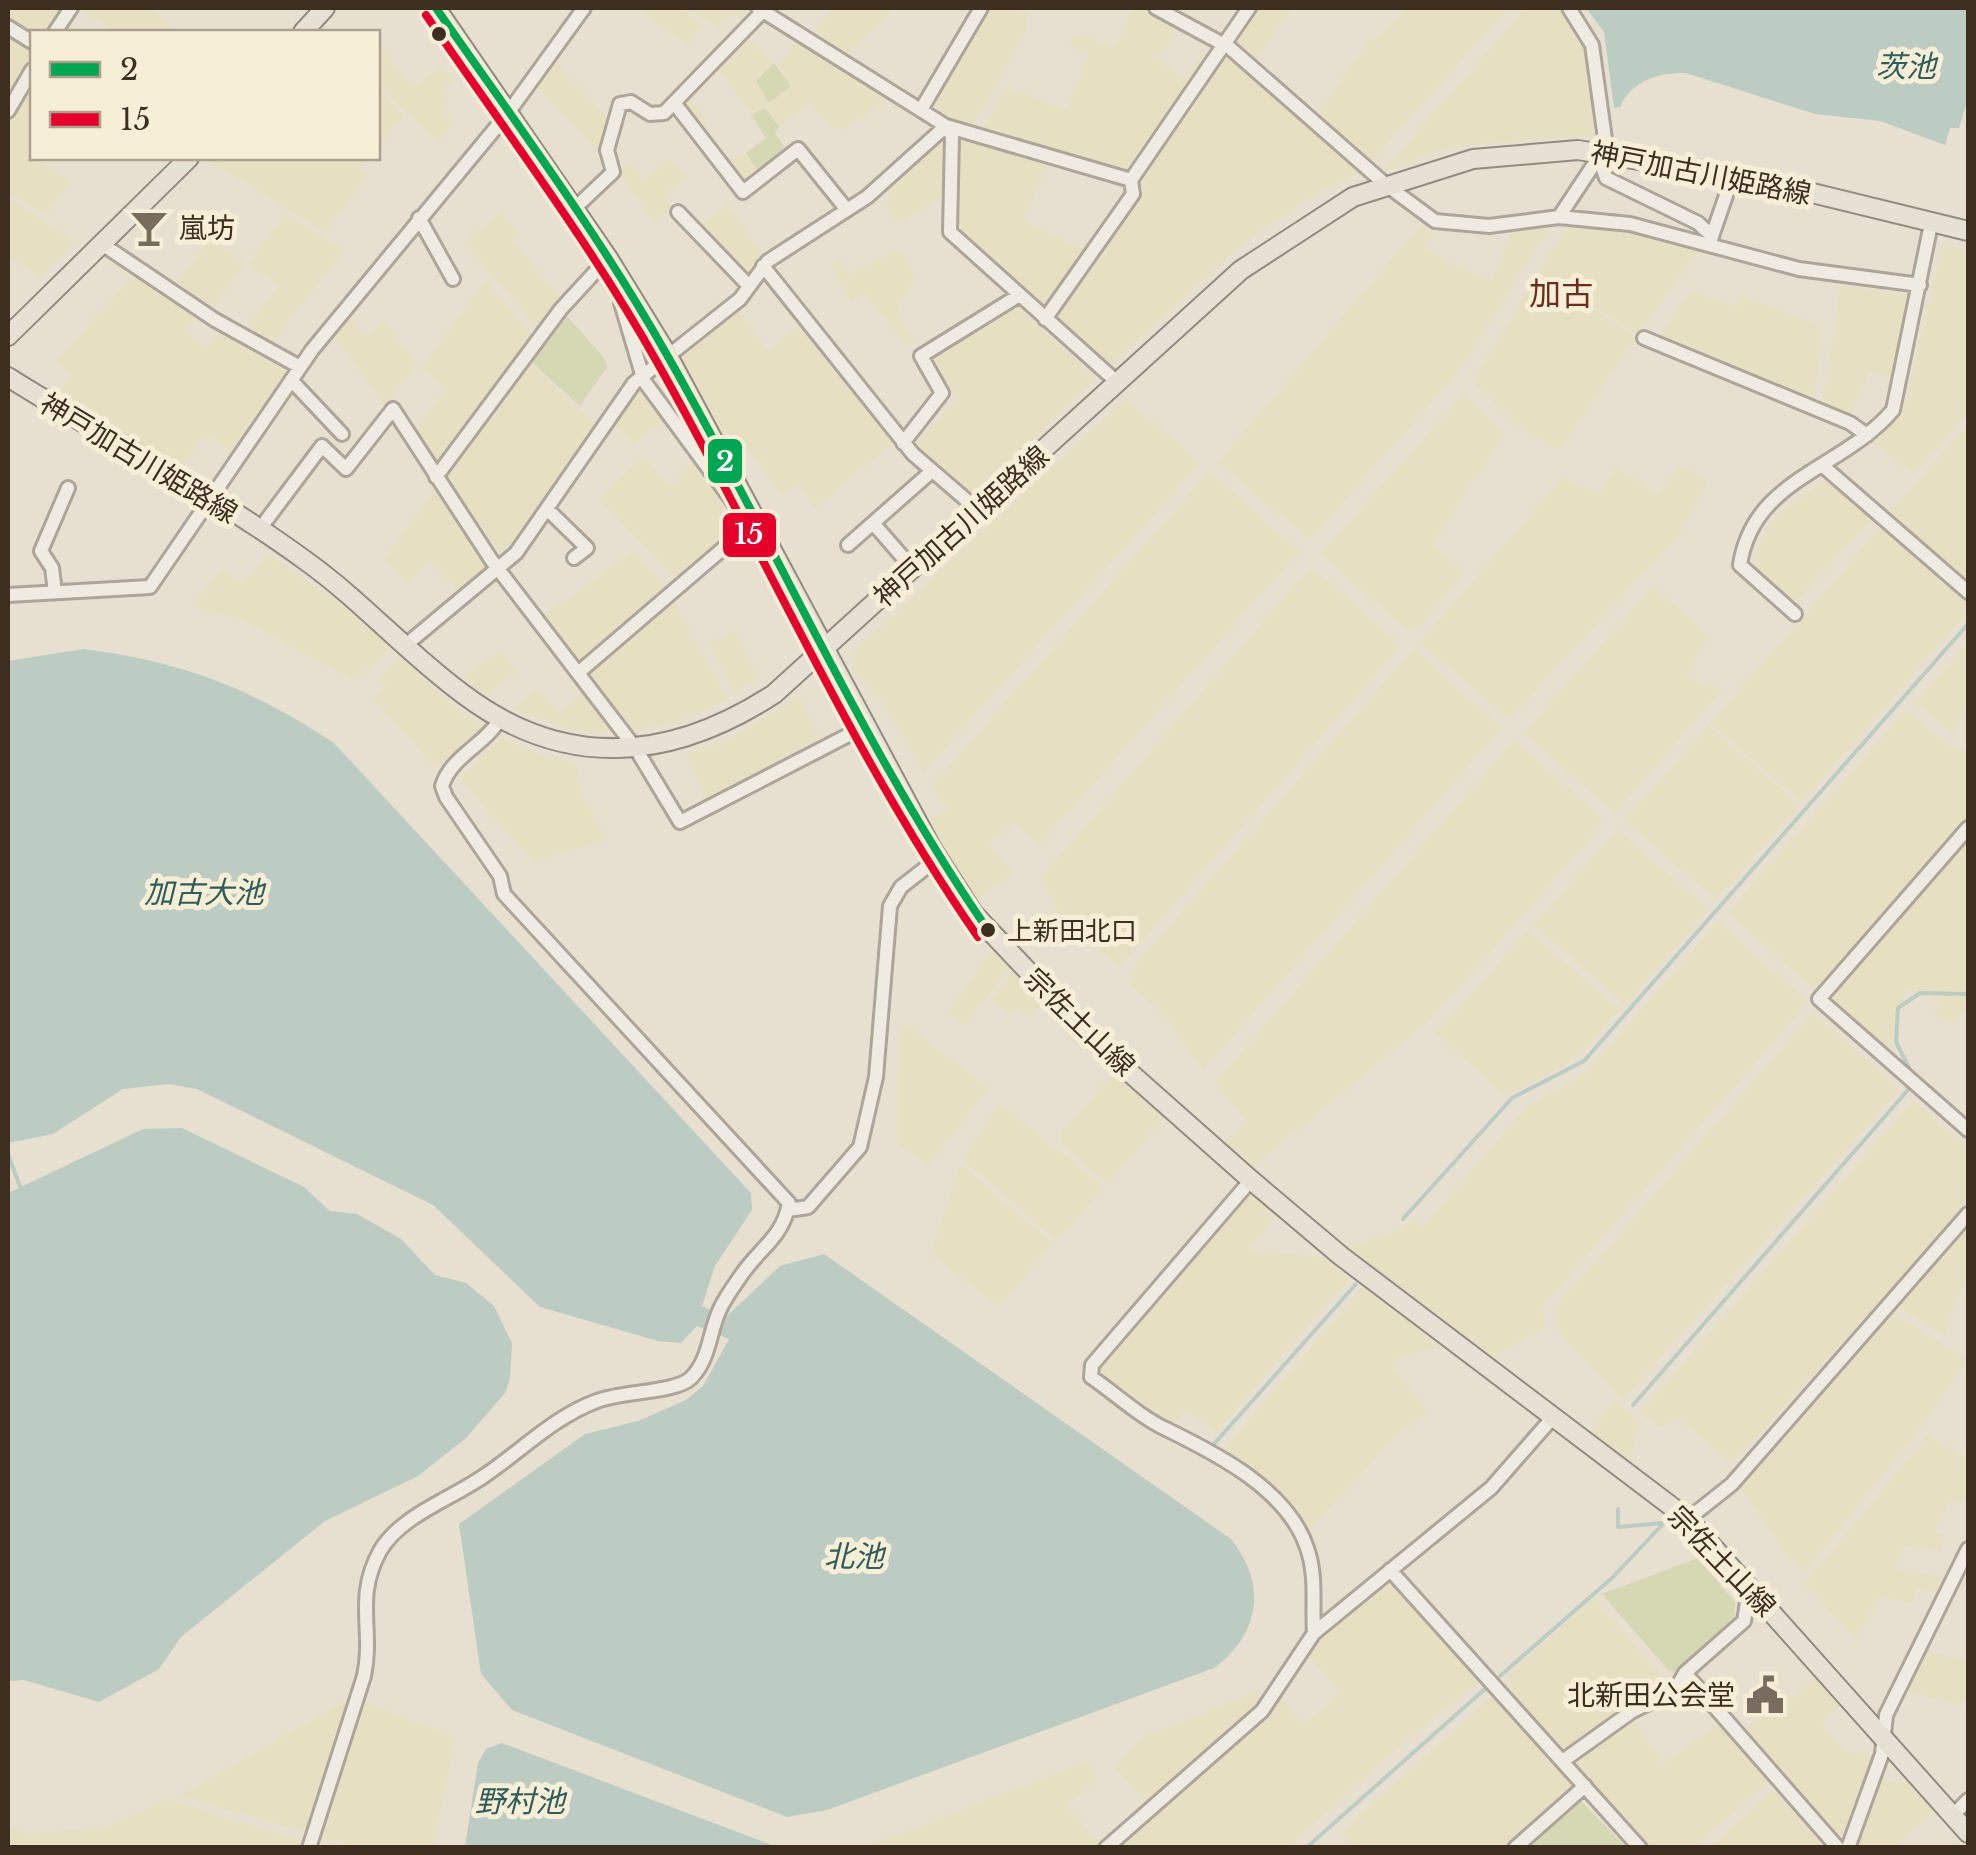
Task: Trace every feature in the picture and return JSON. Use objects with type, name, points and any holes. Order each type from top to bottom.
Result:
[{"type":"main road","points":[[306,30],[325,8]]},
{"type":"main road","name":"宗佐土山線","points":[[436,8],[621,278],[666,354],[752,524],[937,859],[973,913],[1081,1027],[1341,1256],[1688,1519],[1968,1833]]},
{"type":"main road","name":"神戸加古川姫路線","points":[[8,378],[306,560],[433,670],[500,719],[562,742],[636,750],[674,744],[734,720],[774,694],[1240,270],[1308,222],[1385,184],[1473,158],[1531,152],[1600,154],[1734,176],[1968,231]]},
{"type":"main road","points":[[8,336],[187,160]]},
{"type":"street","points":[[56,30],[71,8]]},
{"type":"street","points":[[8,595],[150,587],[300,367],[508,113],[584,8]]},
{"type":"street","points":[[922,108],[980,8]]},
{"type":"street","points":[[1156,8],[1224,46],[1385,184],[1423,214],[1444,224],[1489,226],[1559,216],[1630,224],[1711,240],[1842,277],[1920,285]]},
{"type":"street","points":[[1046,319],[1133,194],[1130,180],[1249,8]]},
{"type":"street","points":[[1559,216],[1600,154],[1605,139],[1592,45],[1569,8]]},
{"type":"street","points":[[574,209],[614,172],[607,150],[620,104],[631,102],[658,115],[675,104],[760,10],[946,126],[1130,180]]},
{"type":"street","points":[[8,27],[30,41]]},
{"type":"street","points":[[8,111],[30,73]]},
{"type":"street","points":[[675,104],[742,192],[798,150],[847,210]]},
{"type":"street","points":[[407,644],[516,554],[642,376],[740,298],[763,266],[847,210],[946,126]]},
{"type":"street","points":[[946,126],[952,136],[950,232],[1118,383]]},
{"type":"street","points":[[1600,154],[1606,178],[1698,224],[1711,240]]},
{"type":"street","points":[[1711,240],[1734,176]]},
{"type":"street","points":[[678,212],[749,286]]},
{"type":"street","points":[[419,218],[453,279]]},
{"type":"street","points":[[1795,614],[1740,565],[1744,540],[1772,498],[1823,466],[1893,410],[1931,224]]},
{"type":"street","points":[[102,244],[215,320],[300,367]]},
{"type":"street","points":[[436,477],[561,310],[608,258]]},
{"type":"street","points":[[763,266],[904,443],[978,510]]},
{"type":"street","points":[[578,672],[752,524],[642,376],[621,303],[621,278]]},
{"type":"street","points":[[904,443],[942,393],[920,356],[1018,296]]},
{"type":"street","points":[[1644,338],[1866,434]]},
{"type":"street","points":[[292,380],[314,412],[342,434]]},
{"type":"street","points":[[259,530],[322,446],[346,469],[393,409],[498,566],[636,750],[680,822],[864,727]]},
{"type":"street","points":[[1823,466],[1968,592]]},
{"type":"street","points":[[848,545],[932,471]]},
{"type":"street","points":[[55,592],[52,568],[42,551],[68,488]]},
{"type":"street","points":[[548,510],[587,548],[574,558]]},
{"type":"street","points":[[873,524],[913,569]]},
{"type":"street","points":[[309,1848],[364,1676],[370,1650],[363,1600],[381,1549],[418,1517],[574,1412],[636,1389],[678,1387],[704,1362],[720,1307],[744,1271],[774,1242],[788,1210],[789,1203],[504,894],[500,876],[446,797],[442,786],[451,767],[500,719]]},
{"type":"street","points":[[1968,828],[1819,1000],[1968,1130]]},
{"type":"street","points":[[788,1210],[808,1208],[860,1147],[876,1077],[890,906],[901,887],[937,859]]},
{"type":"street","points":[[1252,1180],[1092,1365],[1091,1377],[1168,1431],[1206,1447],[1269,1494],[1283,1510],[1307,1547],[1314,1579],[1314,1633]]},
{"type":"street","points":[[1688,1519],[1732,1484],[1968,1214]]},
{"type":"street","points":[[1106,1848],[1262,1710],[1314,1633],[1491,1488],[1554,1416]]},
{"type":"street","points":[[1848,1848],[1882,1754],[1886,1715],[1967,1555]]},
{"type":"street","points":[[1390,1570],[1640,1848]]},
{"type":"street","points":[[1564,1760],[1631,1712],[1675,1690],[1686,1673],[1744,1621],[1747,1602],[1755,1593]]},
{"type":"street","points":[[1686,1673],[1838,1848]]},
{"type":"street","points":[[1515,1848],[1585,1786]]},
{"type":"street","points":[[1953,1816],[1968,1800]]},
{"type":"shaded area","points":[[8,8],[65,8],[50,30],[30,30],[30,37],[8,23]]},
{"type":"shaded area","points":[[77,8],[150,8],[179,30],[114,30]]},
{"type":"shaded area","points":[[636,8],[681,8],[704,24],[687,46]]},
{"type":"shaded area","points":[[685,8],[748,8],[740,19],[729,13],[719,28]]},
{"type":"shaded area","points":[[832,8],[893,11],[847,54],[814,32]]},
{"type":"shaded area","points":[[987,8],[1026,12],[1027,28],[984,109],[975,121],[964,126],[940,117],[933,103]]},
{"type":"shaded area","points":[[1133,8],[1151,8],[1179,25],[1157,59],[1185,78],[1203,53],[1209,57],[1131,171],[1120,172],[981,132],[1006,87],[1066,109],[1089,54],[1070,46],[1074,34],[1116,46]]},
{"type":"shaded area","points":[[1256,8],[1293,8],[1256,61],[1234,45]]},
{"type":"shaded area","points":[[1406,8],[1509,8],[1370,163],[1317,114],[1369,40],[1378,38]]},
{"type":"shaded area","points":[[1525,8],[1557,8],[1576,29],[1584,45],[1598,135],[1479,144],[1439,151],[1382,172]]},
{"type":"shaded area","points":[[8,34],[30,48],[30,63],[8,101]]},
{"type":"shaded area","points":[[798,38],[891,97],[844,130],[833,127],[810,104],[780,125],[766,107],[792,86],[778,67]]},
{"type":"shaded area","points":[[746,39],[775,61],[755,81],[768,103],[751,114],[715,66]]},
{"type":"shaded area","points":[[380,45],[412,87],[442,66],[454,82],[443,90],[450,102],[442,108],[453,124],[439,143],[380,88]]},
{"type":"shaded area","points":[[1228,51],[1360,172],[1306,200],[1241,246],[1113,362],[1104,363],[1058,324],[1057,312],[1146,186],[1141,174]]},
{"type":"shaded area","points":[[554,60],[610,120],[603,157],[536,87]]},
{"type":"shaded area","points":[[380,91],[404,116],[380,146]]},
{"type":"shaded area","points":[[24,94],[30,98],[30,154],[18,147],[30,155],[30,160],[38,160],[71,181],[46,216],[8,193],[8,121]]},
{"type":"shaded area","points":[[689,95],[727,159],[745,153],[759,176],[745,186],[679,104]]},
{"type":"shaded area","points":[[959,133],[1048,162],[1024,220],[1088,252],[1048,311],[958,233],[954,216]]},
{"type":"shaded area","points":[[940,142],[945,146],[947,195],[898,224],[883,204],[892,196],[887,190]]},
{"type":"shaded area","points":[[671,158],[690,177],[663,197],[672,206],[653,222],[617,171],[630,161],[645,180]]},
{"type":"shaded area","points":[[207,160],[368,160],[361,168],[368,176],[326,233]]},
{"type":"shaded area","points":[[8,197],[76,242],[41,277],[8,257]]},
{"type":"shaded area","points":[[728,204],[767,257],[747,278],[698,227]]},
{"type":"shaded area","points":[[502,210],[518,234],[515,241],[561,298],[536,328],[464,242]]},
{"type":"shaded area","points":[[286,213],[345,250],[271,345],[243,332],[278,286],[247,264]]},
{"type":"shaded area","points":[[1545,223],[1551,226],[1459,372],[1318,531],[1307,538],[1217,463],[1421,224],[1434,236],[1425,250],[1492,281],[1513,228]]},
{"type":"shaded area","points":[[1568,226],[1635,232],[1701,248],[1638,335],[1538,272]]},
{"type":"shaded area","points":[[211,238],[246,263],[210,313],[171,289]]},
{"type":"shaded area","points":[[1943,243],[1968,250],[1968,413],[1914,475],[1873,442],[1904,408]]},
{"type":"shaded area","points":[[900,249],[916,277],[898,304],[898,315],[915,340],[906,346],[865,294],[851,303],[831,267],[840,258],[849,274]]},
{"type":"shaded area","points":[[137,272],[199,314],[186,332],[207,347],[220,332],[290,368],[235,453],[210,437],[206,442],[201,438],[182,470],[57,396],[71,376],[54,362]]},
{"type":"shaded area","points":[[1538,274],[1637,337],[1560,450],[1524,432],[1472,381]]},
{"type":"shaded area","points":[[486,279],[535,340],[436,467],[412,433],[446,388],[420,369]]},
{"type":"shaded area","points":[[1841,285],[1909,296],[1894,379],[1869,372],[1851,416],[1822,404]]},
{"type":"shaded area","points":[[1690,290],[1737,306],[1741,295],[1823,326],[1814,398],[1656,341]]},
{"type":"shaded area","points":[[1016,306],[1096,379],[971,499],[914,447],[957,398],[929,359]]},
{"type":"shaded area","points":[[346,308],[363,335],[385,321],[417,363],[386,408],[330,331]]},
{"type":"shaded area","points":[[737,309],[768,350],[805,321],[812,332],[807,338],[894,442],[815,509],[798,485],[782,498],[758,464],[766,456],[757,463],[743,444],[732,452],[673,354]]},
{"type":"shaded area","points":[[528,362],[596,424],[524,532],[501,553],[444,474]]},
{"type":"shaded area","points":[[642,382],[667,418],[634,445],[611,422]]},
{"type":"shaded area","points":[[1464,393],[1505,432],[1433,544],[1465,572],[1422,626],[1407,631],[1320,554]]},
{"type":"shaded area","points":[[1126,398],[1201,463],[924,772],[882,701],[855,675],[852,653]]},
{"type":"shaded area","points":[[1968,423],[1968,587],[1885,518]]},
{"type":"shaded area","points":[[644,456],[670,486],[696,460],[743,525],[683,575],[675,577],[598,499]]},
{"type":"shaded area","points":[[1680,465],[1705,477],[1706,486],[1679,535],[1513,716],[1505,717],[1421,644],[1563,477],[1598,494],[1617,466],[1657,494]]},
{"type":"shaded area","points":[[1209,471],[1300,551],[1039,846],[1014,824],[990,843],[1014,873],[978,900],[927,822],[947,809],[932,785]]},
{"type":"shaded area","points":[[1827,479],[1868,513],[1870,522],[1794,604],[1753,570],[1760,543],[1777,514]]},
{"type":"shaded area","points":[[434,490],[438,490],[490,566],[461,594],[431,562],[408,583],[383,560]]},
{"type":"shaded area","points":[[1882,526],[1968,602],[1968,613],[1802,803],[1710,723]]},
{"type":"shaded area","points":[[634,550],[661,582],[662,592],[586,661],[575,662],[543,616]]},
{"type":"shaded area","points":[[268,554],[343,605],[394,647],[354,681],[241,620],[191,606],[222,567],[243,583]]},
{"type":"shaded area","points":[[1311,566],[1402,645],[1119,968],[1061,916],[1040,878]]},
{"type":"shaded area","points":[[1653,586],[1709,636],[1686,677],[1723,689],[1615,814],[1523,733]]},
{"type":"shaded area","points":[[673,599],[728,700],[676,723],[627,732],[585,675]]},
{"type":"shaded area","points":[[735,630],[758,678],[735,693],[708,643]]},
{"type":"shaded area","points":[[1968,640],[1968,702],[1954,734],[1916,704]]},
{"type":"shaded area","points":[[1414,648],[1502,728],[1203,1071],[1166,1018],[1129,983],[1136,963]]},
{"type":"shaded area","points":[[500,651],[518,671],[488,695],[463,677]]},
{"type":"shaded area","points":[[401,657],[463,714],[487,727],[440,766],[435,767],[371,698],[386,685],[378,678]]},
{"type":"shaded area","points":[[537,687],[558,713],[583,691],[616,734],[570,730],[512,709]]},
{"type":"shaded area","points":[[796,698],[801,700],[821,740],[708,800],[685,754],[726,741]]},
{"type":"shaded area","points":[[1906,710],[1951,746],[1968,752],[1968,822],[1817,992],[1727,913]]},
{"type":"shaded area","points":[[1708,725],[1800,805],[1716,900],[1624,821]]},
{"type":"shaded area","points":[[501,738],[538,754],[575,762],[583,796],[608,840],[533,862],[461,781],[462,775]]},
{"type":"shaded area","points":[[1515,739],[1601,817],[1601,827],[1431,1020],[1251,1169],[1224,1146],[1246,1122],[1215,1082]]},
{"type":"shaded area","points":[[1617,829],[1709,909],[1625,1005],[1533,925]]},
{"type":"shaded area","points":[[1968,835],[1968,1012],[1962,1010],[1955,1024],[1934,1016],[1939,1001],[1906,989],[1888,1055],[1824,1000]]},
{"type":"shaded area","points":[[1718,921],[1809,1002],[1541,1309],[1546,1327],[1489,1360],[1342,1249],[1405,1228],[1413,1218],[1423,1226],[1529,1104],[1586,1073]]},
{"type":"shaded area","points":[[1528,930],[1620,1010],[1578,1058],[1505,1097],[1436,1033]]},
{"type":"shaded area","points":[[994,949],[1011,968],[964,1026],[947,1012]]},
{"type":"shaded area","points":[[1012,972],[1044,1003],[1029,1018],[1018,1007],[1010,1016],[991,999]]},
{"type":"shaded area","points":[[1813,1012],[1900,1090],[1622,1401],[1557,1330],[1554,1308]]},
{"type":"shaded area","points":[[904,1023],[989,1088],[928,1167],[897,1143],[898,1034]]},
{"type":"shaded area","points":[[1116,1071],[1166,1116],[1108,1185],[1061,1145],[1062,1131]]},
{"type":"shaded area","points":[[1913,1100],[1968,1147],[1968,1196],[1950,1223],[1732,1464],[1678,1419],[1658,1427],[1639,1414]]},
{"type":"shaded area","points":[[1004,1106],[1104,1187],[1057,1242],[962,1159],[997,1107]]},
{"type":"shaded area","points":[[961,1163],[1053,1244],[1000,1307],[930,1255]]},
{"type":"shaded area","points":[[1253,1189],[1278,1214],[1249,1250],[1324,1257],[1349,1280],[1216,1432],[1187,1411],[1174,1423],[1168,1421],[1097,1374],[1096,1365]]},
{"type":"shaded area","points":[[1968,1218],[1968,1272],[1944,1337],[1892,1303]]},
{"type":"shaded area","points":[[1365,1284],[1438,1347],[1395,1360],[1396,1369],[1428,1411],[1394,1439],[1307,1532],[1221,1452]]},
{"type":"shaded area","points":[[1888,1309],[1967,1360],[1912,1441],[1805,1572],[1790,1559],[1736,1483]]},
{"type":"shaded area","points":[[1615,1400],[1642,1422],[1627,1465],[1587,1435]]},
{"type":"shaded area","points":[[1928,1434],[1968,1460],[1968,1502],[1948,1502],[1935,1533],[1944,1535],[1942,1551],[1904,1545],[1895,1570],[1951,1578],[1943,1593],[1917,1588],[1912,1603],[1880,1597],[1856,1639],[1804,1584]]},
{"type":"shaded area","points":[[1389,1577],[1480,1680],[1361,1780],[1290,1847],[1113,1848],[1244,1736],[1279,1695],[1304,1724],[1340,1693],[1307,1654],[1338,1619]]},
{"type":"shaded area","points":[[1594,1598],[1670,1686],[1561,1751],[1508,1691],[1511,1682],[1507,1676]]},
{"type":"shaded area","points":[[1923,1651],[1968,1660],[1968,1697],[1960,1705],[1904,1691]]},
{"type":"shaded area","points":[[1818,1674],[1844,1703],[1821,1722],[1844,1751],[1875,1754],[1853,1813],[1838,1840],[1741,1733],[1787,1693],[1793,1698]]},
{"type":"shaded area","points":[[1256,1691],[1263,1700],[1252,1713],[1147,1802],[1114,1767],[1139,1739]]},
{"type":"shaded area","points":[[1493,1695],[1575,1787],[1508,1847],[1355,1847],[1341,1832]]},
{"type":"shaded area","points":[[360,1700],[456,1737],[433,1847],[356,1847],[319,1837]]},
{"type":"shaded area","points":[[342,1702],[351,1702],[310,1833],[179,1796]]},
{"type":"shaded area","points":[[1633,1719],[1663,1763],[1718,1724],[1769,1782],[1695,1847],[1644,1847],[1576,1769],[1575,1760]]},
{"type":"shaded area","points":[[1088,1761],[1098,1779],[1068,1806],[1100,1844],[1095,1847],[864,1847]]},
{"type":"shaded area","points":[[1882,1781],[1909,1782],[1937,1810],[1896,1847],[1855,1848]]},
{"type":"shaded area","points":[[1773,1790],[1825,1847],[1709,1847]]},
{"type":"shaded area","points":[[168,1799],[304,1841],[304,1848],[8,1848],[8,1828],[30,1833],[102,1828]]},
{"type":"green space","points":[[774,63],[791,86],[769,103],[756,81]]},
{"type":"green space","points":[[765,108],[779,126],[775,133],[789,154],[760,175],[746,153],[766,138],[751,115]]},
{"type":"green space","points":[[565,314],[606,360],[607,367],[580,406],[529,360]]},
{"type":"green space","points":[[1698,1558],[1735,1602],[1734,1623],[1676,1673],[1668,1670],[1602,1594]]},
{"type":"green space","points":[[1578,1798],[1626,1847],[1523,1848]]},
{"type":"water","name":"茨池","points":[[1586,8],[1968,8],[1968,98],[1959,128],[1950,128],[1945,145],[1880,121],[1815,114],[1686,73],[1647,80],[1631,91],[1620,107],[1614,108],[1604,32]]},
{"type":"water","points":[[84,649],[153,661],[215,680],[274,707],[334,743],[751,1193],[752,1210],[715,1266],[702,1306],[726,1317],[780,1266],[824,1254],[1231,1539],[1250,1573],[1254,1607],[1250,1624],[1230,1654],[1214,1668],[827,1810],[787,1817],[512,1710],[481,1674],[459,1524],[585,1434],[638,1421],[686,1400],[703,1386],[729,1339],[697,1326],[681,1343],[658,1341],[540,1307],[433,1205],[197,1089],[168,1084],[123,1089],[53,1134],[8,1143],[8,661]]},
{"type":"water","points":[[182,1128],[304,1187],[330,1211],[357,1214],[401,1239],[435,1275],[466,1283],[494,1306],[512,1343],[510,1379],[505,1393],[466,1438],[418,1476],[325,1521],[181,1637],[159,1669],[99,1702],[24,1680],[8,1681],[8,1193],[143,1129]]},
{"type":"water","name":"野村池","points":[[502,1743],[777,1847],[465,1847],[478,1763],[486,1749]]},
{"type":"waterway","points":[[1403,1219],[1512,1098],[1584,1061],[1968,624]]},
{"type":"waterway","points":[[1911,1072],[1896,1042],[1898,1008],[1920,993],[1968,994]]},
{"type":"waterway","points":[[1633,1405],[1908,1090],[1909,1082]]},
{"type":"waterway","points":[[8,1154],[22,1192]]},
{"type":"waterway","points":[[1214,1444],[1356,1284]]},
{"type":"waterway","points":[[1500,1676],[1612,1578],[1664,1523],[1618,1527],[1618,1509]]},
{"type":"waterway","points":[[1306,1848],[1486,1688]]},
{"type":"transit line","name":"2","points":[[436,8],[556,179],[641,310],[900,791],[988,930]]},
{"type":"transit line","name":"15","points":[[426,15],[575,229],[631,317],[890,798],[978,937]]},
{"type":"place","name":"嵐坊","points":[[149,228]]},
{"type":"place","name":"上新田北口","points":[[988,930]]},
{"type":"place","name":"北新田公会堂","points":[[1765,1695]]},
{"type":"district","name":"加古","points":[[1561,294]]},
{"type":"water label","name":"加古大池","points":[[204,893]]},
{"type":"water label","name":"北池","points":[[854,1557]]}]
